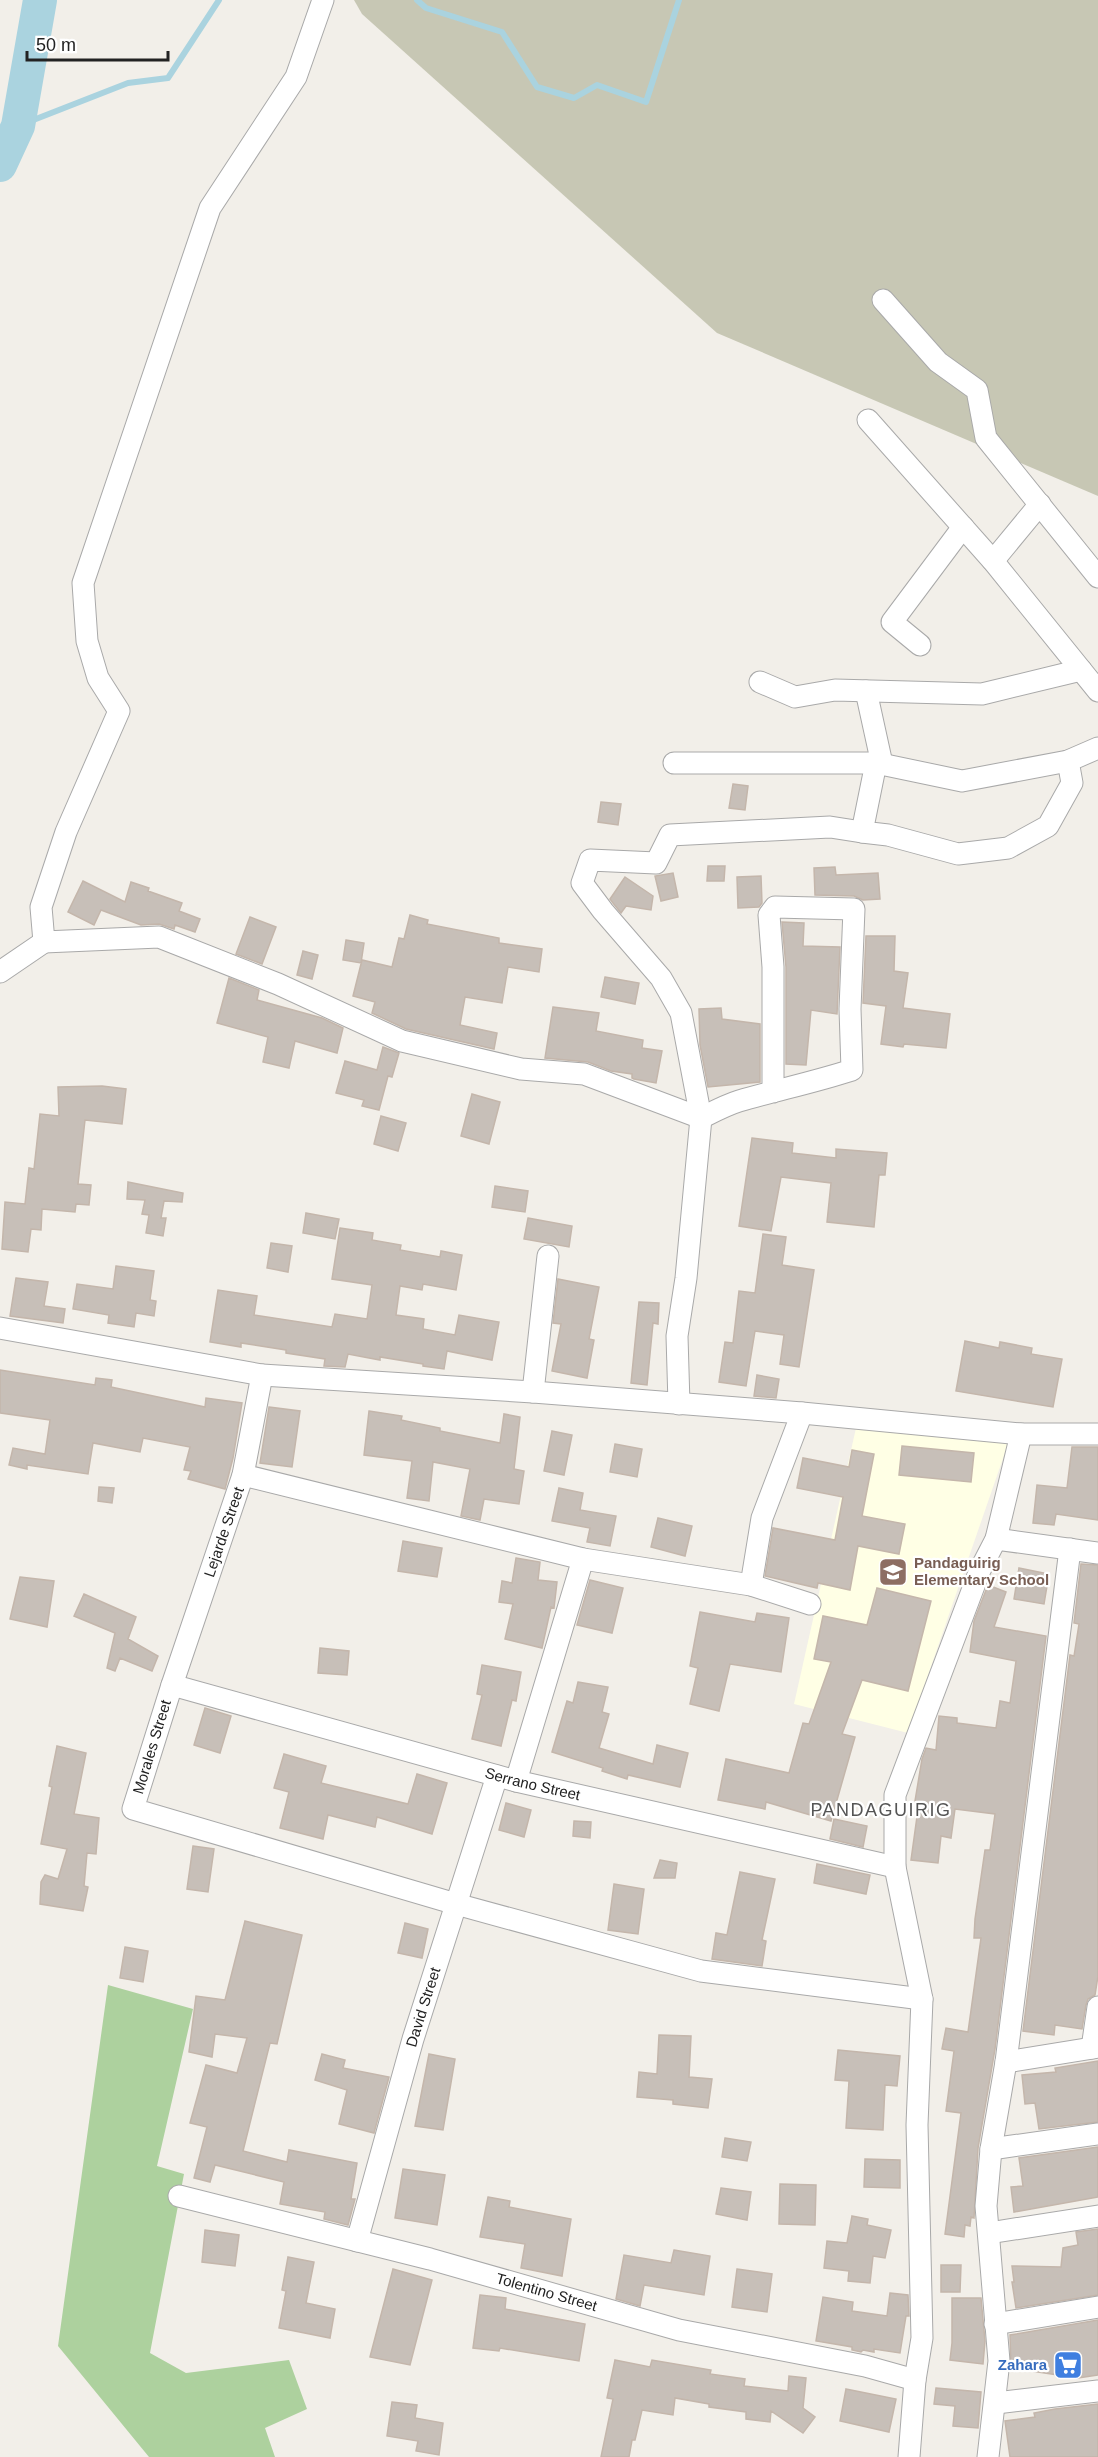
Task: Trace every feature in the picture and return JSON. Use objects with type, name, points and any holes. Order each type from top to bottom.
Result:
[{"type":"street","points":[[44,942],[41,907],[66,832],[119,711],[98,678],[87,641],[83,584],[210,208],[296,77],[323,0]]},
{"type":"street","points":[[883,300],[938,362],[977,390],[986,438],[1098,577]]},
{"type":"street","points":[[868,420],[993,561],[1098,691]]},
{"type":"street","points":[[993,561],[1040,504]]},
{"type":"street","points":[[920,645],[892,622],[963,527]]},
{"type":"street","points":[[760,682],[795,697],[835,690],[982,694],[1081,670]]},
{"type":"street","points":[[862,832],[879,764],[866,691]]},
{"type":"street","points":[[674,763],[879,764],[962,781],[1068,761],[1098,748]]},
{"type":"street","points":[[679,1404],[677,1336],[686,1278],[701,1118],[681,1013],[662,978],[603,911],[582,883],[590,860],[656,863],[670,835],[830,827],[888,835],[958,854],[1008,848],[1048,826],[1072,783],[1068,761]]},
{"type":"street","points":[[0,972],[44,942],[159,937],[278,984],[402,1041],[522,1070],[584,1074],[701,1118],[737,1102],[773,1092],[852,1070],[850,1009],[854,909],[775,907],[769,915],[773,967],[773,1092]]},
{"type":"street","points":[[533,1392],[548,1256]]},
{"type":"street","points":[[0,1328],[262,1375],[533,1392],[802,1413],[1021,1434],[1098,1434]]},
{"type":"street","name":"Lejarde Street","points":[[172,1685],[243,1475],[262,1375]]},
{"type":"street","points":[[751,1585],[762,1518],[802,1413]]},
{"type":"street","points":[[909,2457],[915,2380],[922,2338],[917,2125],[922,1999],[895,1867],[895,1795],[980,1570],[996,1539],[1021,1434]]},
{"type":"street","points":[[243,1475],[583,1559],[751,1585],[810,1604]]},
{"type":"street","points":[[996,1539],[1098,1553]]},
{"type":"street","points":[[988,2457],[996,2403],[999,2361],[986,2206],[991,2149],[1006,2062],[1070,1550]]},
{"type":"street","name":"David Street","points":[[357,2241],[413,2039],[456,1904],[506,1778],[583,1559]]},
{"type":"street","name":"Serrano Street","points":[[172,1685],[506,1778],[895,1867]]},
{"type":"street","name":"Morales Street","points":[[172,1685],[132,1809],[456,1904]]},
{"type":"street","points":[[456,1904],[701,1971],[922,1999]]},
{"type":"street","points":[[1006,2062],[1095,2048],[1098,2007]]},
{"type":"street","points":[[991,2149],[1098,2134]]},
{"type":"street","name":"Tolentino Street","points":[[179,2196],[430,2259],[679,2330],[865,2366],[915,2380]]},
{"type":"street","points":[[989,2233],[1098,2216]]},
{"type":"street","points":[[995,2324],[1098,2307]]},
{"type":"street","points":[[996,2403],[1098,2391]]},
{"type":"shaded area","points":[[354,0],[1098,0],[1098,496],[717,333],[362,14]]},
{"type":"shaded area","name":"Pandaguirig Elementary School","points":[[856,1428],[1009,1441],[908,1733],[794,1704]]},
{"type":"green space","points":[[108,1985],[193,2009],[157,2166],[184,2174],[150,2353],[186,2373],[289,2360],[307,2409],[265,2428],[275,2457],[149,2457],[58,2346]]},
{"type":"building","points":[[733,784],[748,786],[745,810],[729,808]]},
{"type":"building","points":[[601,802],[621,804],[618,825],[598,822]]},
{"type":"building","points":[[708,866],[725,866],[724,881],[707,881]]},
{"type":"building","points":[[835,867],[836,875],[878,873],[880,899],[863,900],[854,896],[815,895],[814,868]]},
{"type":"building","points":[[673,873],[678,897],[661,901],[655,876]]},
{"type":"building","points":[[761,876],[762,903],[759,907],[738,908],[737,877]]},
{"type":"building","points":[[625,877],[653,896],[651,910],[626,906],[621,913],[613,903],[610,899]]},
{"type":"building","points":[[83,881],[125,902],[131,882],[149,888],[148,891],[182,903],[179,911],[200,919],[195,932],[175,925],[174,929],[159,924],[141,925],[101,910],[94,925],[68,912]]},
{"type":"building","points":[[410,915],[428,920],[427,924],[499,938],[499,943],[542,949],[539,972],[508,967],[502,1003],[465,997],[460,1025],[497,1033],[494,1049],[406,1029],[372,1013],[375,1002],[353,996],[362,960],[392,967],[399,938],[404,939]]},
{"type":"building","points":[[250,917],[276,927],[262,964],[236,954]]},
{"type":"building","points":[[782,922],[804,923],[803,946],[840,947],[837,1014],[811,1010],[806,1065],[786,1064],[786,967]]},
{"type":"building","points":[[866,936],[895,936],[894,971],[908,973],[903,1008],[950,1014],[946,1048],[881,1044],[886,1006],[863,1003]]},
{"type":"building","points":[[346,940],[364,943],[361,963],[343,960]]},
{"type":"building","points":[[303,951],[318,955],[312,979],[297,975]]},
{"type":"building","points":[[605,977],[639,983],[635,1004],[601,997]]},
{"type":"building","points":[[229,978],[259,990],[257,1000],[322,1018],[343,1028],[337,1053],[295,1041],[289,1068],[263,1062],[268,1037],[217,1023]]},
{"type":"building","points":[[553,1007],[599,1013],[596,1031],[643,1040],[642,1048],[662,1051],[656,1083],[634,1079],[632,1074],[611,1071],[588,1062],[545,1058]]},
{"type":"building","points":[[721,1008],[722,1019],[760,1024],[760,1082],[708,1087],[700,1045],[699,1009]]},
{"type":"building","points":[[383,1047],[399,1053],[392,1077],[388,1076],[379,1110],[362,1106],[364,1100],[336,1093],[345,1061],[377,1070]]},
{"type":"building","points":[[102,1086],[126,1089],[122,1124],[85,1120],[78,1184],[91,1185],[89,1205],[76,1204],[75,1212],[42,1209],[41,1230],[31,1229],[28,1252],[2,1249],[5,1202],[25,1204],[29,1168],[34,1169],[40,1114],[59,1116],[58,1087]]},
{"type":"building","points":[[472,1094],[500,1102],[489,1144],[461,1136]]},
{"type":"building","points":[[381,1116],[406,1123],[398,1151],[374,1144]]},
{"type":"building","points":[[752,1138],[793,1143],[792,1153],[836,1158],[836,1149],[887,1153],[885,1175],[879,1175],[874,1227],[827,1222],[831,1183],[781,1177],[771,1231],[739,1226]]},
{"type":"building","points":[[128,1182],[183,1193],[182,1202],[164,1201],[161,1218],[166,1218],[163,1236],[146,1233],[149,1215],[142,1214],[145,1200],[127,1199]]},
{"type":"building","points":[[495,1186],[528,1191],[525,1212],[492,1207]]},
{"type":"building","points":[[306,1213],[339,1219],[335,1239],[303,1233]]},
{"type":"building","points":[[528,1218],[572,1226],[569,1247],[524,1239]]},
{"type":"building","points":[[340,1228],[373,1233],[372,1240],[401,1245],[400,1250],[440,1257],[441,1251],[462,1255],[456,1290],[423,1284],[422,1290],[400,1286],[396,1315],[424,1319],[423,1329],[455,1335],[459,1315],[499,1322],[492,1360],[447,1351],[444,1369],[380,1357],[380,1360],[348,1354],[345,1367],[324,1366],[325,1359],[286,1353],[286,1350],[241,1343],[241,1347],[210,1342],[218,1290],[257,1296],[254,1315],[332,1327],[335,1314],[367,1319],[372,1285],[332,1279]]},
{"type":"building","points":[[763,1234],[786,1237],[782,1265],[814,1270],[799,1367],[780,1364],[784,1335],[755,1331],[746,1386],[719,1382],[725,1342],[733,1343],[739,1291],[755,1293]]},
{"type":"building","points":[[271,1243],[292,1246],[288,1272],[267,1268]]},
{"type":"building","points":[[116,1266],[154,1271],[150,1300],[156,1301],[154,1316],[136,1313],[134,1327],[108,1323],[109,1315],[73,1309],[77,1284],[113,1289]]},
{"type":"building","points":[[16,1278],[48,1282],[44,1306],[65,1309],[63,1323],[10,1316]]},
{"type":"building","points":[[558,1279],[599,1287],[589,1339],[594,1340],[587,1378],[552,1371],[561,1324],[553,1323]]},
{"type":"building","points":[[639,1302],[659,1303],[658,1324],[653,1323],[647,1385],[631,1383]]},
{"type":"building","points":[[965,1341],[999,1348],[1000,1342],[1032,1348],[1031,1354],[1062,1359],[1053,1407],[956,1391]]},
{"type":"building","points":[[0,1370],[95,1385],[96,1378],[112,1380],[111,1387],[205,1407],[206,1398],[242,1403],[233,1458],[225,1489],[188,1479],[191,1471],[184,1470],[190,1447],[143,1438],[140,1452],[93,1443],[88,1474],[27,1465],[27,1469],[9,1465],[13,1448],[45,1454],[50,1420],[0,1413]]},
{"type":"building","points":[[757,1375],[779,1379],[776,1398],[754,1396]]},
{"type":"building","points":[[269,1407],[300,1411],[292,1467],[260,1463]]},
{"type":"building","points":[[369,1411],[402,1416],[401,1420],[440,1428],[440,1431],[500,1443],[504,1414],[520,1417],[514,1469],[524,1471],[519,1504],[484,1499],[480,1520],[461,1516],[470,1469],[433,1462],[429,1501],[407,1498],[412,1461],[364,1455]]},
{"type":"building","points":[[552,1431],[572,1435],[564,1475],[544,1471]]},
{"type":"building","points":[[615,1444],[642,1449],[637,1477],[610,1472]]},
{"type":"building","points":[[902,1446],[974,1453],[971,1482],[899,1475]]},
{"type":"building","points":[[1072,1447],[1098,1447],[1098,1520],[1056,1514],[1054,1525],[1033,1523],[1037,1485],[1067,1488]]},
{"type":"building","points":[[852,1450],[874,1454],[862,1516],[905,1524],[899,1554],[858,1546],[850,1590],[818,1583],[817,1588],[765,1576],[773,1528],[835,1540],[843,1497],[797,1488],[803,1458],[849,1467]]},
{"type":"building","points":[[99,1487],[114,1488],[112,1503],[98,1501]]},
{"type":"building","points":[[559,1488],[583,1493],[580,1510],[616,1516],[610,1546],[587,1542],[590,1528],[552,1521]]},
{"type":"building","points":[[658,1518],[692,1526],[685,1556],[651,1547]]},
{"type":"building","points":[[403,1541],[442,1548],[437,1577],[398,1571]]},
{"type":"building","points":[[516,1558],[540,1562],[538,1580],[557,1582],[554,1608],[551,1607],[542,1648],[505,1639],[513,1604],[499,1602],[502,1581],[512,1583]]},
{"type":"building","points":[[1081,1564],[1098,1565],[1098,1976],[1095,1995],[1088,1999],[1086,2005],[1082,2029],[1055,2025],[1054,2035],[1023,2031],[1070,1655],[1074,1656],[1079,1624],[1074,1623]]},
{"type":"building","points":[[1019,1568],[1049,1574],[1044,1604],[1014,1599]]},
{"type":"building","points":[[20,1577],[54,1581],[47,1627],[10,1619]]},
{"type":"building","points":[[590,1580],[623,1588],[612,1633],[577,1625]]},
{"type":"building","points":[[988,1585],[1006,1592],[994,1627],[1046,1636],[995,2049],[978,2148],[974,2218],[971,2217],[970,2226],[965,2225],[964,2237],[945,2234],[961,2113],[946,2111],[954,2051],[942,2049],[946,2028],[968,2032],[981,1938],[974,1938],[975,1919],[985,1850],[990,1850],[995,1814],[955,1809],[951,1838],[941,1836],[938,1863],[911,1860],[919,1802],[915,1801],[922,1759],[926,1748],[936,1750],[939,1716],[957,1718],[957,1723],[996,1728],[1000,1701],[1010,1703],[1016,1661],[970,1652],[974,1621]]},
{"type":"building","points":[[877,1588],[931,1601],[908,1691],[862,1680],[842,1734],[855,1737],[831,1821],[766,1802],[765,1809],[718,1800],[726,1759],[789,1773],[803,1723],[809,1724],[831,1662],[814,1659],[823,1616],[867,1625]]},
{"type":"building","points":[[84,1594],[136,1617],[128,1639],[158,1656],[152,1671],[120,1658],[115,1671],[107,1668],[115,1633],[74,1616]]},
{"type":"building","points":[[700,1612],[755,1622],[757,1613],[789,1618],[781,1672],[730,1664],[719,1711],[690,1704],[698,1668],[690,1666]]},
{"type":"building","points":[[320,1648],[349,1651],[347,1675],[318,1673]]},
{"type":"building","points":[[482,1665],[521,1672],[516,1701],[512,1700],[501,1746],[472,1739],[482,1695],[477,1694]]},
{"type":"building","points":[[578,1682],[608,1687],[602,1712],[609,1714],[599,1748],[653,1764],[657,1745],[688,1753],[680,1787],[628,1775],[627,1779],[602,1771],[603,1768],[552,1752],[567,1701],[573,1703]]},
{"type":"building","points":[[205,1708],[231,1716],[220,1753],[194,1745]]},
{"type":"building","points":[[57,1746],[86,1753],[74,1814],[99,1818],[96,1854],[87,1853],[84,1886],[88,1887],[83,1911],[40,1904],[41,1882],[45,1875],[58,1879],[67,1849],[41,1844]]},
{"type":"building","points":[[284,1754],[326,1766],[321,1783],[408,1804],[417,1774],[447,1783],[432,1834],[377,1817],[375,1827],[328,1815],[323,1839],[280,1828],[289,1792],[274,1788]]},
{"type":"building","points":[[506,1803],[531,1810],[524,1837],[499,1830]]},
{"type":"building","points":[[834,1819],[867,1826],[863,1847],[830,1839]]},
{"type":"building","points":[[574,1821],[591,1822],[590,1838],[573,1836]]},
{"type":"building","points":[[193,1846],[214,1849],[208,1892],[187,1889]]},
{"type":"building","points":[[660,1860],[677,1863],[675,1878],[654,1878]]},
{"type":"building","points":[[817,1864],[870,1875],[866,1894],[814,1883]]},
{"type":"building","points":[[740,1872],[775,1879],[762,1940],[766,1941],[762,1966],[712,1959],[716,1933],[727,1935]]},
{"type":"building","points":[[614,1884],[644,1889],[638,1934],[608,1930]]},
{"type":"building","points":[[245,1921],[302,1935],[277,2044],[270,2043],[243,2151],[287,2162],[289,2150],[357,2163],[351,2199],[355,2199],[348,2225],[324,2219],[325,2212],[280,2204],[284,2182],[215,2165],[210,2182],[194,2178],[207,2127],[190,2123],[206,2065],[237,2073],[247,2038],[215,2034],[212,2057],[189,2052],[196,1996],[225,2000]]},
{"type":"building","points":[[405,1923],[428,1929],[422,1958],[398,1953]]},
{"type":"building","points":[[125,1947],[148,1951],[143,1982],[120,1978]]},
{"type":"building","points":[[659,2035],[691,2036],[689,2077],[712,2079],[708,2108],[673,2104],[673,2100],[637,2097],[639,2072],[657,2074]]},
{"type":"building","points":[[838,2050],[900,2056],[897,2086],[885,2085],[883,2130],[846,2128],[849,2081],[835,2080]]},
{"type":"building","points":[[322,2054],[345,2060],[343,2068],[389,2077],[374,2133],[339,2124],[347,2090],[315,2080]]},
{"type":"building","points":[[429,2054],[455,2059],[443,2130],[415,2126]]},
{"type":"building","points":[[1098,2061],[1098,2122],[1039,2129],[1035,2103],[1025,2104],[1022,2075],[1056,2072],[1055,2068]]},
{"type":"building","points":[[725,2138],[751,2142],[747,2161],[722,2157]]},
{"type":"building","points":[[1098,2147],[1098,2197],[1014,2212],[1011,2187],[1023,2186],[1019,2158]]},
{"type":"building","points":[[865,2159],[900,2160],[900,2188],[864,2187]]},
{"type":"building","points":[[403,2169],[445,2175],[437,2225],[395,2218]]},
{"type":"building","points":[[780,2184],[816,2185],[815,2225],[779,2224]]},
{"type":"building","points":[[721,2188],[751,2192],[747,2220],[716,2214]]},
{"type":"building","points":[[488,2197],[510,2201],[509,2207],[571,2219],[562,2276],[521,2268],[525,2244],[480,2237]]},
{"type":"building","points":[[852,2216],[868,2219],[867,2225],[891,2230],[885,2258],[873,2256],[870,2283],[848,2281],[849,2271],[824,2268],[827,2241],[847,2243]]},
{"type":"building","points":[[1098,2229],[1098,2295],[1016,2308],[1012,2266],[1061,2267],[1063,2248],[1078,2245],[1076,2232]]},
{"type":"building","points":[[205,2230],[239,2235],[235,2266],[202,2262]]},
{"type":"building","points":[[674,2250],[710,2256],[704,2295],[644,2285],[640,2306],[616,2299],[624,2255],[671,2263]]},
{"type":"building","points":[[288,2257],[314,2262],[306,2303],[335,2309],[330,2338],[279,2328],[286,2291],[282,2290]]},
{"type":"building","points":[[941,2265],[961,2265],[960,2292],[941,2292]]},
{"type":"building","points":[[393,2269],[432,2280],[410,2365],[370,2357]]},
{"type":"building","points":[[737,2269],[772,2274],[767,2312],[732,2307]]},
{"type":"building","points":[[890,2293],[908,2295],[909,2316],[906,2316],[900,2353],[874,2349],[874,2352],[863,2350],[861,2352],[852,2350],[852,2347],[816,2341],[823,2297],[853,2302],[852,2311],[887,2316]]},
{"type":"building","points":[[480,2295],[506,2298],[505,2309],[585,2324],[579,2361],[500,2348],[499,2351],[473,2348]]},
{"type":"building","points":[[952,2298],[981,2298],[985,2341],[983,2364],[950,2360]]},
{"type":"building","points":[[1098,2320],[1098,2375],[1078,2378],[1011,2368],[1010,2335]]},
{"type":"building","points":[[615,2360],[650,2367],[652,2360],[711,2370],[710,2374],[745,2379],[744,2386],[788,2391],[789,2376],[806,2378],[803,2408],[815,2417],[803,2433],[771,2411],[770,2422],[746,2419],[746,2412],[709,2407],[709,2404],[675,2398],[673,2415],[642,2410],[629,2457],[601,2457],[613,2399],[607,2398]]},
{"type":"building","points":[[936,2388],[981,2392],[978,2428],[953,2426],[955,2406],[934,2404]]},
{"type":"building","points":[[846,2389],[896,2399],[889,2432],[840,2421]]},
{"type":"building","points":[[392,2402],[417,2405],[415,2418],[443,2423],[439,2455],[416,2451],[418,2441],[387,2436]]},
{"type":"building","points":[[1098,2404],[1098,2457],[1010,2457],[1005,2421],[1035,2417],[1034,2413],[1055,2409]]},
{"type":"waterway","points":[[0,165],[18,126],[40,0]]},
{"type":"waterway","points":[[18,126],[128,83],[168,78],[219,0]]},
{"type":"waterway","points":[[417,0],[426,8],[502,32],[537,87],[574,98],[597,85],[646,102],[679,0]]},
{"type":"place","name":"Pandaguirig Elementary School","points":[[893,1572]]},
{"type":"place","name":"Zahara","points":[[1068,2365]]},
{"type":"district","name":"PANDAGUIRIG","points":[[881,1810]]}]
